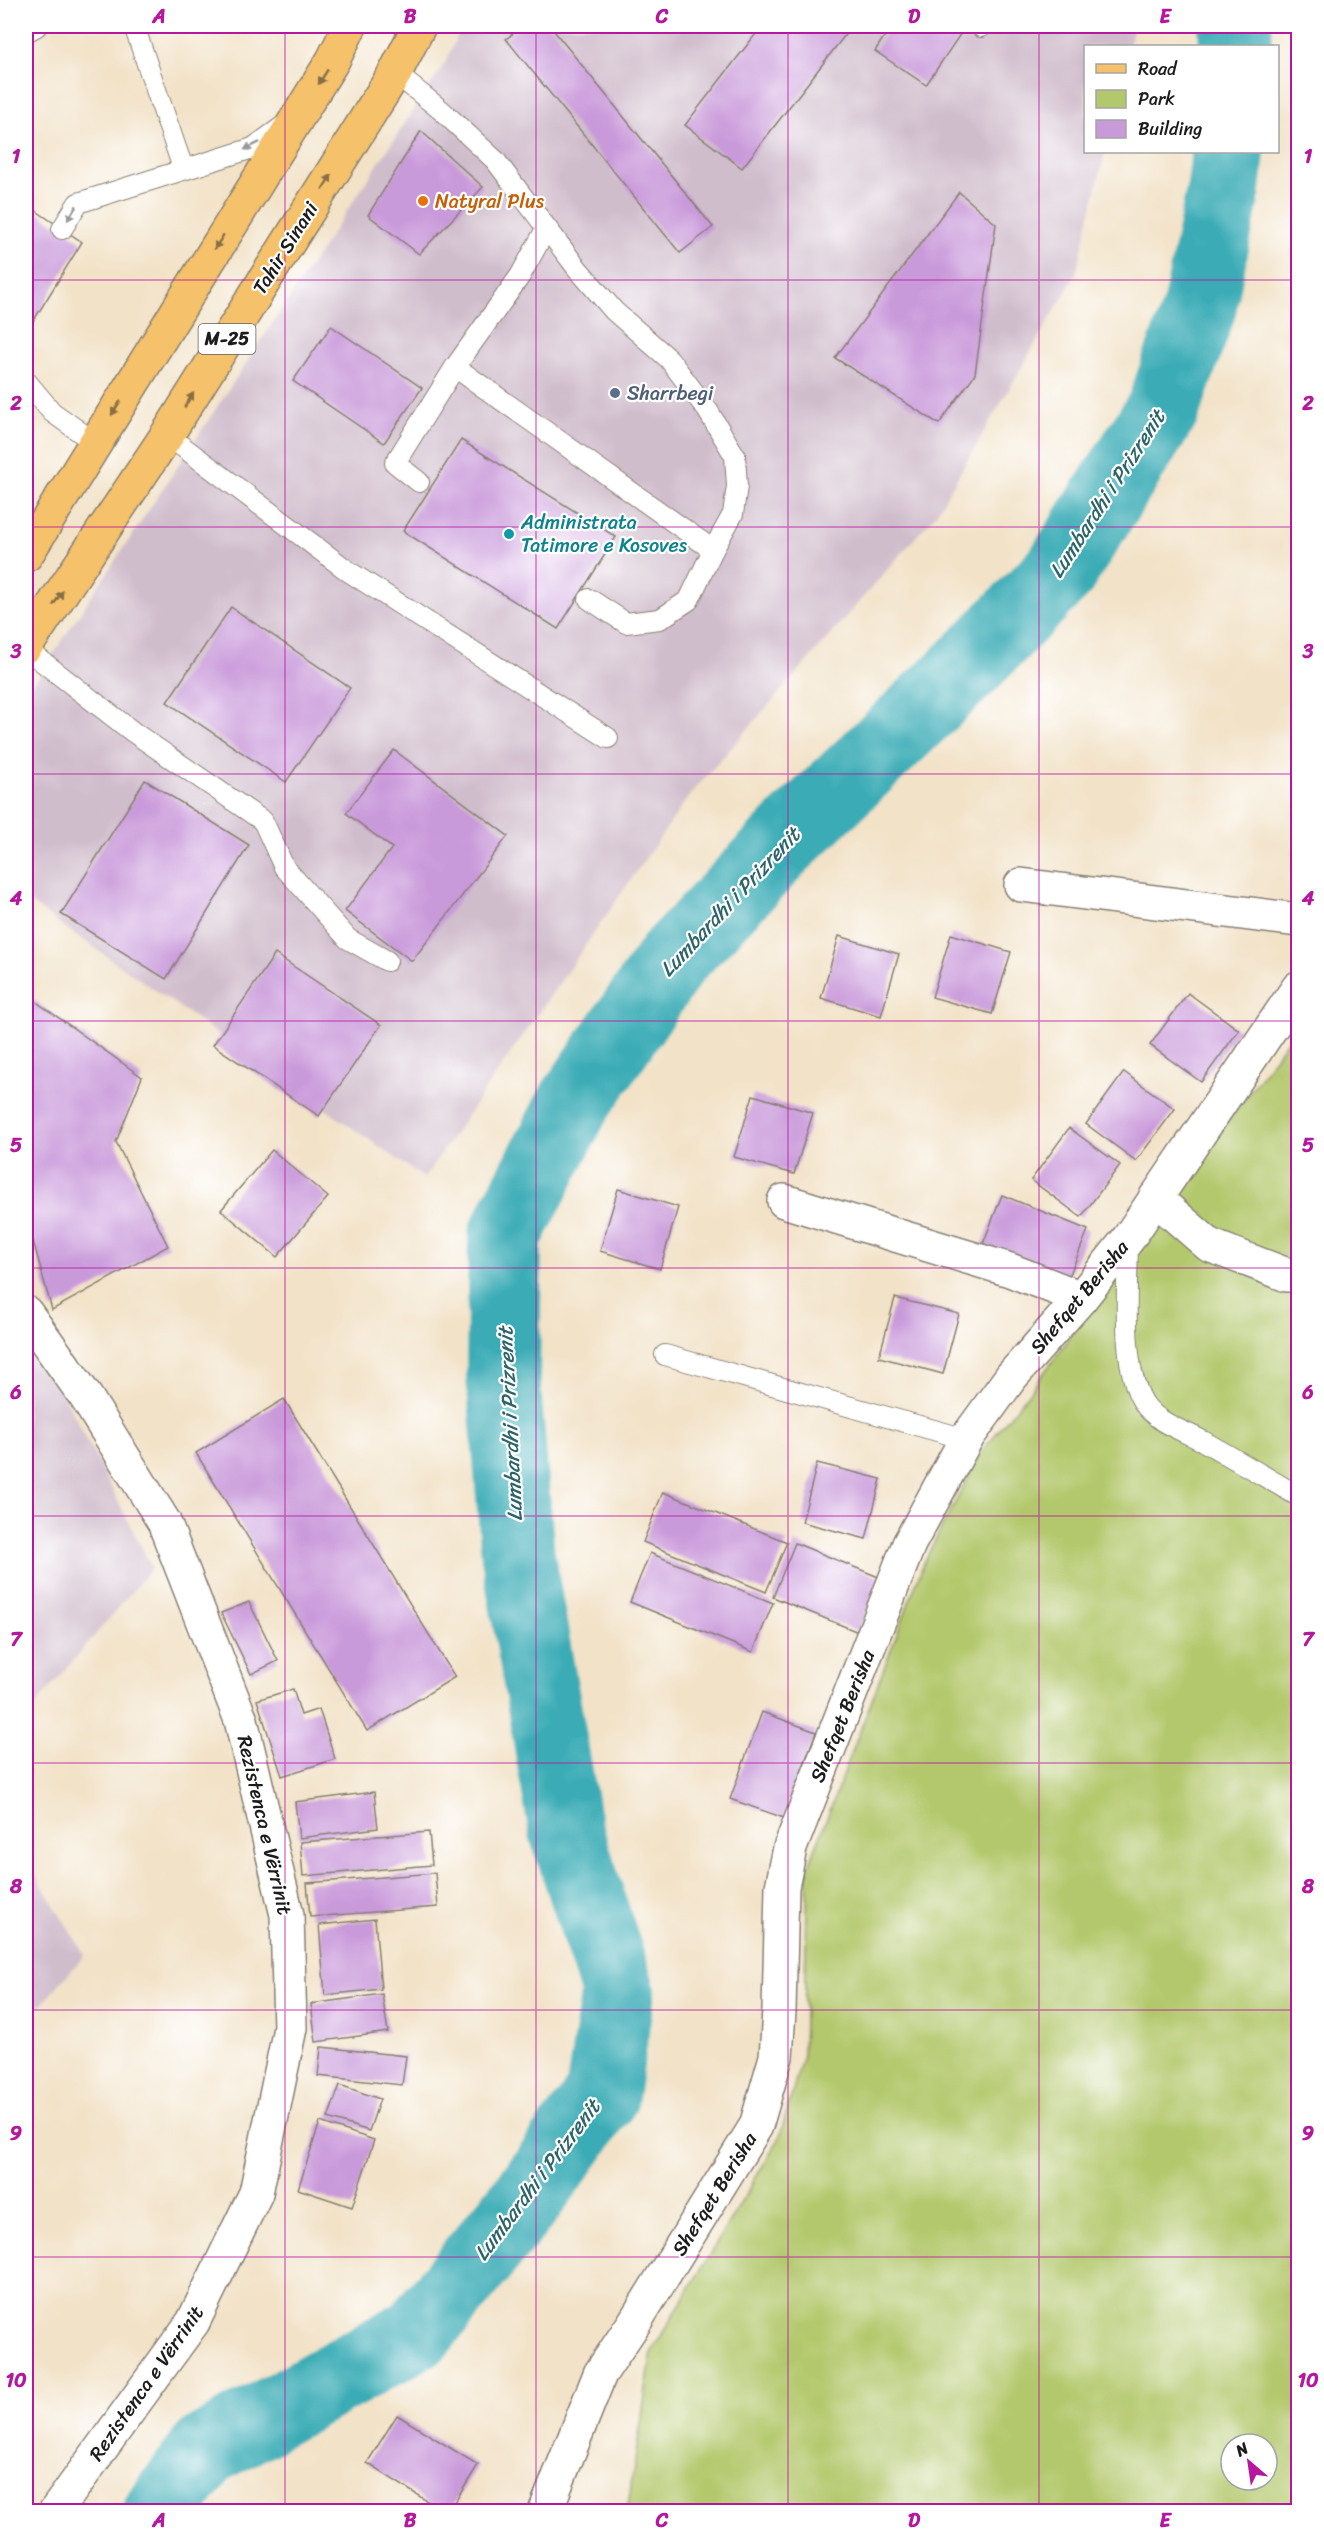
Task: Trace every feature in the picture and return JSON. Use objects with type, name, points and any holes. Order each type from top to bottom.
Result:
[{"type":"main road","name":"M-25","points":[[29,542],[300,114],[333,60],[350,26]]},
{"type":"main road","name":"Tahir Sinani","points":[[26,648],[167,435],[395,73],[419,26]]},
{"type":"street","points":[[1021,885],[1299,920]]},
{"type":"street","name":"Shefqet Berisha","points":[[545,2511],[600,2374],[756,2126],[776,2057],[780,2011],[782,1887],[790,1848],[909,1544],[966,1439],[1011,1377],[1081,1298],[1128,1239],[1299,988]]},
{"type":"street","points":[[1155,1198],[1209,1245],[1287,1275],[1299,1275]]},
{"type":"street","points":[[784,1201],[1010,1270],[1081,1298]]},
{"type":"street","name":"Rezistenca e Vërrinit","points":[[26,1313],[86,1396],[164,1522],[241,1720],[287,1916],[290,2028],[256,2193],[192,2322],[55,2511]]},
{"type":"lane","points":[[26,32],[37,26]]},
{"type":"lane","points":[[134,26],[183,168]]},
{"type":"lane","points":[[395,73],[441,110],[495,160],[546,229],[614,311],[669,359],[725,436],[735,456],[737,486],[733,514],[689,600],[660,619],[626,622],[589,599]]},
{"type":"lane","points":[[62,229],[78,203],[183,168],[253,148],[300,114]]},
{"type":"lane","points":[[419,482],[395,463],[455,367],[519,276],[546,229]]},
{"type":"lane","points":[[455,367],[713,550]]},
{"type":"lane","points":[[26,381],[52,412],[94,442]]},
{"type":"lane","points":[[167,435],[348,571],[608,738]]},
{"type":"lane","points":[[26,648],[133,732],[263,821],[284,867],[291,875],[348,939],[387,961]]},
{"type":"lane","points":[[1128,1239],[1130,1358],[1134,1382],[1143,1403],[1161,1420],[1299,1496]]},
{"type":"lane","points":[[665,1355],[966,1439]]},
{"type":"shaded area","points":[[462,26],[1134,26],[1129,45],[1084,45],[1084,153],[1105,153],[1076,274],[936,514],[689,796],[424,1178],[26,900],[26,695],[445,63]]},
{"type":"shaded area","points":[[26,1349],[66,1399],[152,1568],[26,1716]]},
{"type":"shaded area","points":[[26,1860],[85,1955],[26,2022]]},
{"type":"green space","points":[[1298,1026],[1298,2511],[627,2512],[652,2351],[779,2139],[803,2055],[808,1868],[925,1560],[982,1451],[1035,1385]]},
{"type":"building","points":[[523,26],[550,26],[713,227],[680,253],[506,39]]},
{"type":"building","points":[[762,26],[852,26],[742,168],[685,125]]},
{"type":"building","points":[[891,26],[957,26],[963,30],[926,85],[875,51]]},
{"type":"building","name":"Natyral Plus","points":[[421,131],[483,187],[419,254],[368,215]]},
{"type":"building","points":[[959,192],[996,224],[975,374],[939,424],[835,358]]},
{"type":"building","points":[[26,204],[82,242],[29,328],[26,325]]},
{"type":"building","points":[[331,326],[422,388],[384,443],[293,381]]},
{"type":"building","name":"Administrata Tatimore e Kosoves","points":[[461,440],[616,537],[558,629],[403,531]]},
{"type":"building","points":[[231,607],[350,688],[286,782],[167,702]]},
{"type":"building","points":[[394,750],[508,836],[412,961],[345,911],[392,848],[346,813]]},
{"type":"building","points":[[145,780],[249,845],[166,979],[61,914]]},
{"type":"building","points":[[951,934],[1011,952],[992,1014],[932,997]]},
{"type":"building","points":[[839,936],[899,954],[881,1016],[821,998]]},
{"type":"building","points":[[275,954],[381,1025],[319,1116],[213,1045]]},
{"type":"building","points":[[1188,993],[1239,1030],[1201,1082],[1150,1045]]},
{"type":"building","points":[[28,996],[142,1077],[116,1142],[168,1246],[52,1310],[26,1215],[26,1004]]},
{"type":"building","points":[[1124,1072],[1175,1109],[1136,1161],[1086,1124]]},
{"type":"building","points":[[753,1095],[813,1113],[794,1174],[734,1157]]},
{"type":"building","points":[[1069,1128],[1120,1165],[1081,1217],[1031,1180]]},
{"type":"building","points":[[272,1150],[328,1197],[277,1257],[221,1210]]},
{"type":"building","points":[[618,1189],[678,1207],[660,1269],[600,1251]]},
{"type":"building","points":[[1002,1195],[1088,1230],[1066,1284],[981,1249]]},
{"type":"building","points":[[895,1298],[959,1314],[943,1374],[879,1357]]},
{"type":"building","points":[[284,1399],[455,1677],[367,1731],[196,1453]]},
{"type":"building","points":[[817,1463],[881,1479],[866,1539],[802,1522]]},
{"type":"building","points":[[663,1492],[787,1542],[766,1592],[643,1542]]},
{"type":"building","points":[[795,1543],[881,1578],[858,1632],[773,1597]]},
{"type":"building","points":[[650,1553],[773,1603],[753,1652],[630,1602]]},
{"type":"building","points":[[249,1602],[278,1661],[251,1674],[221,1613]]},
{"type":"building","points":[[293,1689],[301,1715],[319,1709],[335,1759],[282,1776],[257,1700]]},
{"type":"building","points":[[762,1712],[816,1732],[784,1818],[730,1799]]},
{"type":"building","points":[[374,1792],[378,1828],[299,1838],[295,1802]]},
{"type":"building","points":[[429,1832],[432,1865],[303,1876],[300,1842]]},
{"type":"building","points":[[435,1873],[438,1907],[310,1917],[307,1883]]},
{"type":"building","points":[[375,1919],[381,1989],[325,1995],[319,1925]]},
{"type":"building","points":[[382,1994],[388,2032],[316,2042],[311,2004]]},
{"type":"building","points":[[321,2047],[406,2056],[402,2085],[318,2076]]},
{"type":"building","points":[[340,2085],[380,2099],[369,2131],[328,2118]]},
{"type":"building","points":[[320,2122],[374,2140],[352,2207],[298,2189]]},
{"type":"building","points":[[397,2415],[478,2465],[449,2512],[444,2512],[367,2463]]},
{"type":"waterway","name":"Lumbardhi i Prizrenit","points":[[1235,26],[1236,45]]},
{"type":"waterway","name":"Lumbardhi i Prizrenit","points":[[160,2512],[205,2451],[418,2332],[527,2199],[602,2095],[618,1991],[566,1831],[518,1556],[503,1376],[505,1236],[574,1103],[674,957],[793,833],[968,666],[1060,572],[1163,409],[1199,309],[1224,187],[1228,153]]},
{"type":"place","name":"Natyral Plus","points":[[423,201]]},
{"type":"place","name":"Sharrbegi","points":[[615,393]]},
{"type":"place","name":"Administrata Tatimore e Kosoves","points":[[509,534]]}]
